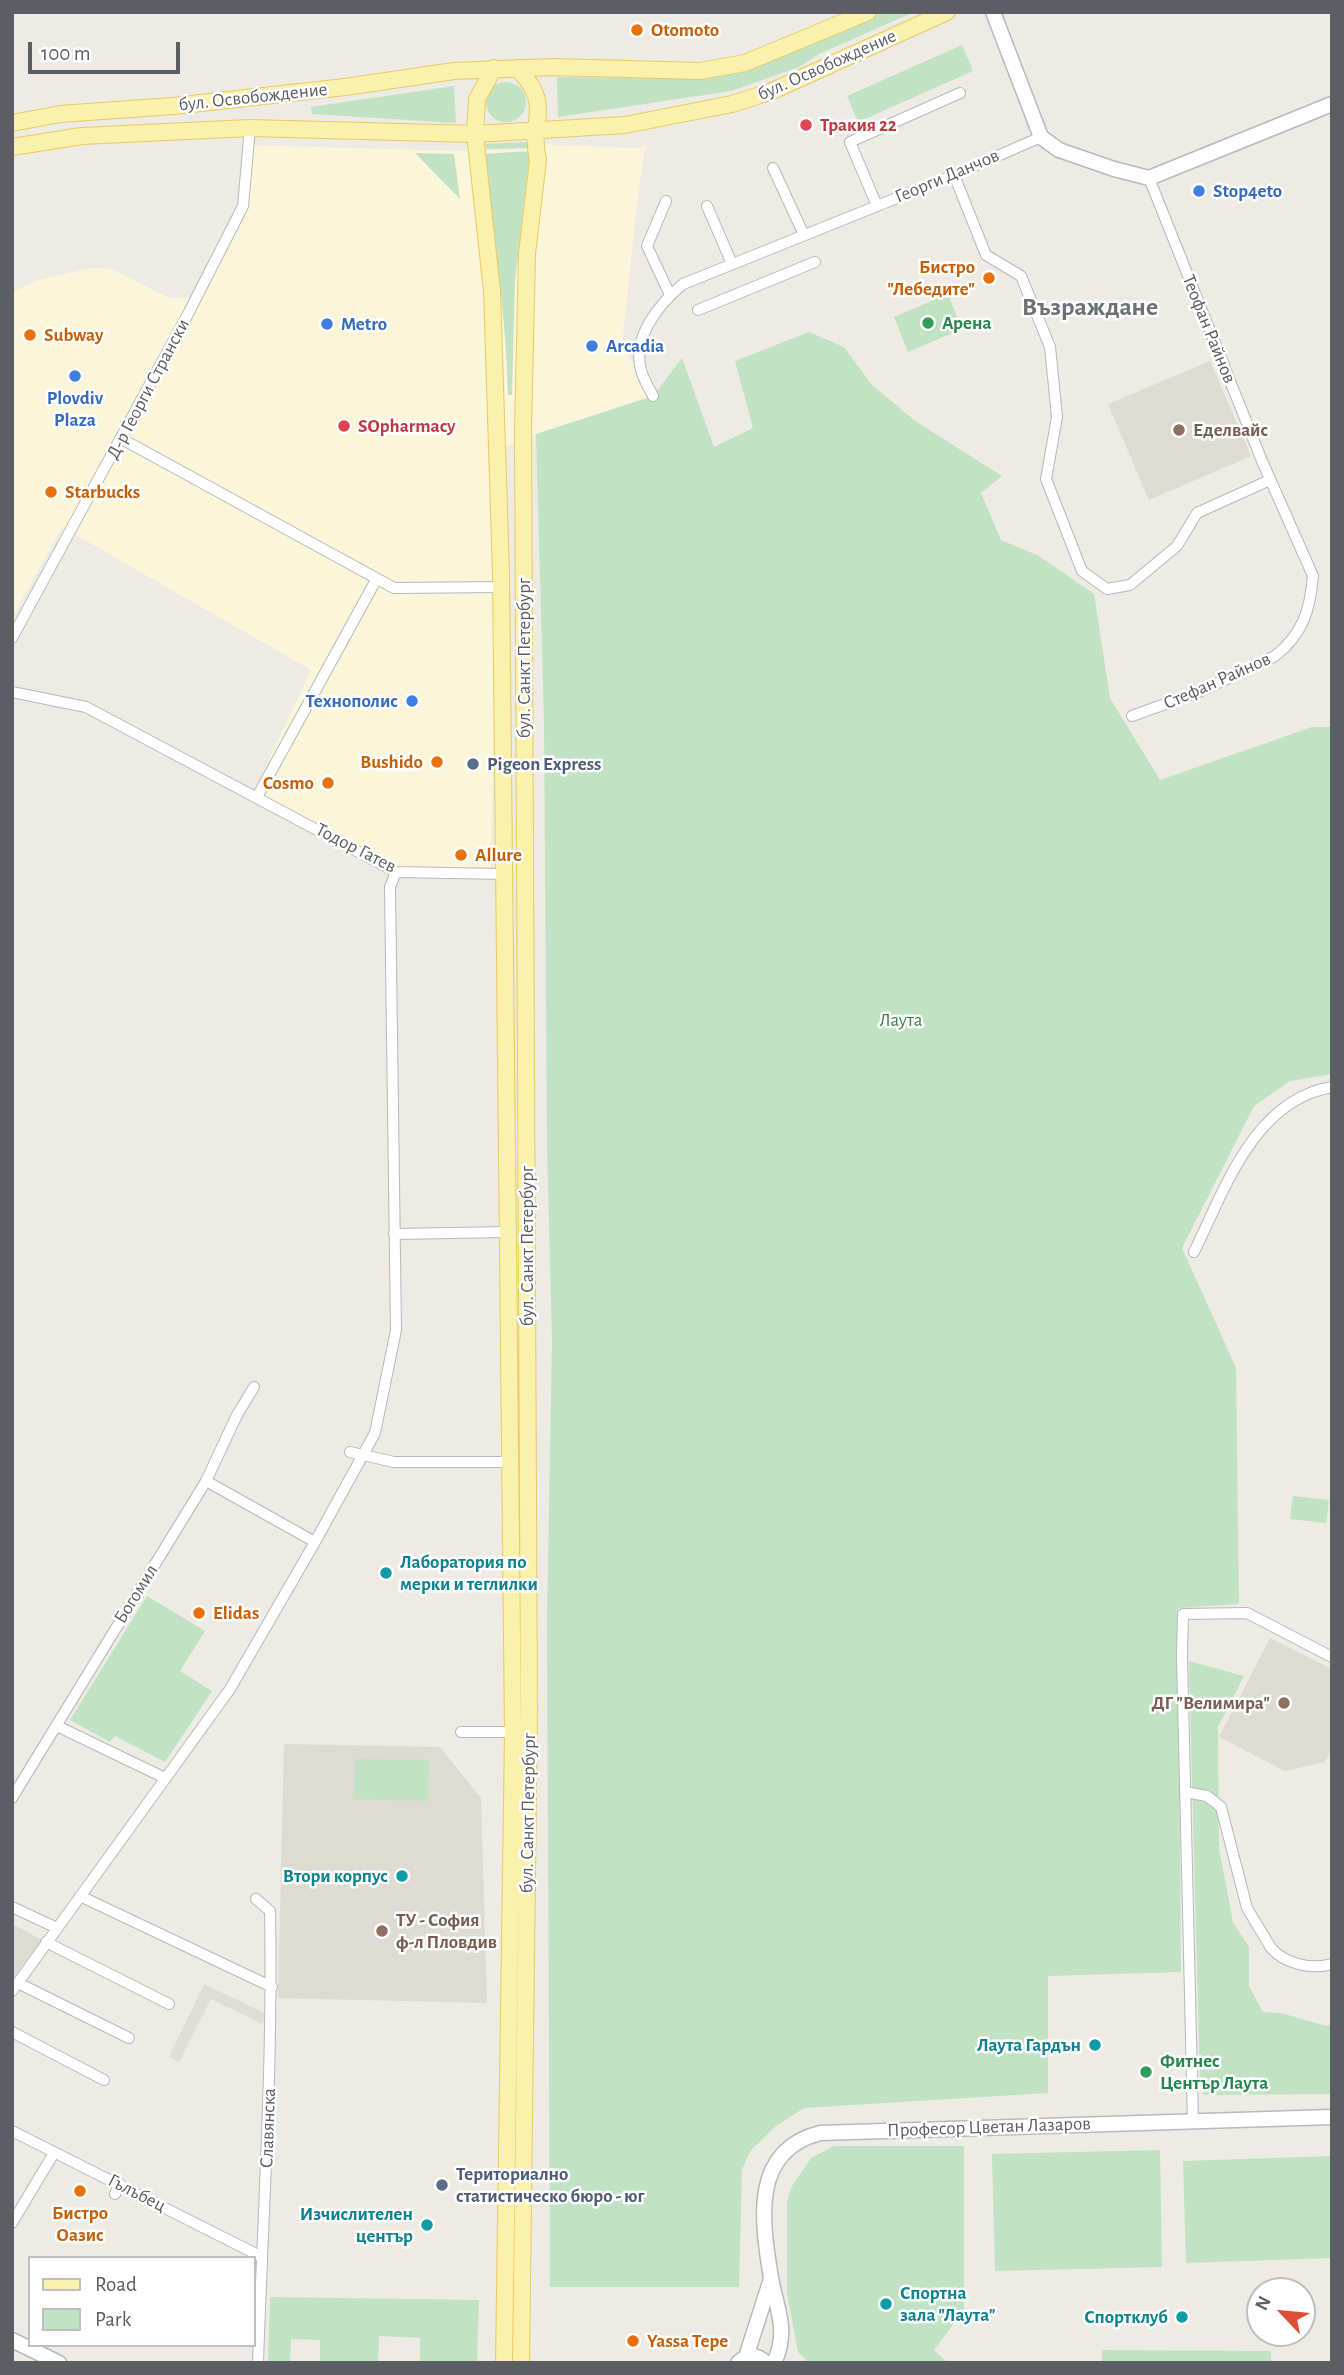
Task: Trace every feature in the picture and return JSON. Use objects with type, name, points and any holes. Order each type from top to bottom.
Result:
[{"type":"main road","name":"бул. Освобождение","points":[[12,123],[60,114],[173,106],[345,87],[454,71],[517,68],[700,71],[745,63],[868,12]]},
{"type":"main road","name":"бул. Освобождение","points":[[12,148],[82,136],[250,128],[475,134],[625,125],[745,100],[770,92],[947,12]]},
{"type":"main road","name":"бул. Санкт Петербург","points":[[494,68],[477,99],[475,134],[492,291],[501,587],[511,1462],[521,1732],[504,2363]]},
{"type":"main road","name":"бул. Санкт Петербург","points":[[517,68],[534,88],[537,98],[538,160],[527,254],[523,429],[521,2363]]},
{"type":"street","points":[[993,12],[1041,137],[1059,150],[1086,160],[1149,177],[1332,104]]},
{"type":"street","points":[[877,206],[850,142],[960,93]]},
{"type":"street","name":"Д-р Георги Странски","points":[[12,638],[121,439],[243,206],[250,128]]},
{"type":"street","name":"Георги Данчов","points":[[653,396],[640,369],[640,345],[649,322],[670,295],[683,284],[954,175],[1041,137]]},
{"type":"street","points":[[773,168],[804,235]]},
{"type":"street","points":[[954,175],[986,255],[1021,276],[1050,347],[1057,417],[1046,479],[1082,571],[1107,589],[1130,585],[1177,546],[1197,513],[1270,480]]},
{"type":"street","name":"Теофан Райнов","points":[[1149,177],[1270,480]]},
{"type":"street","points":[[666,201],[647,246],[670,295]]},
{"type":"street","points":[[708,206],[732,264]]},
{"type":"street","points":[[698,310],[815,262]]},
{"type":"street","points":[[121,439],[394,588],[501,587]]},
{"type":"street","name":"Стефан Райнов","points":[[1132,716],[1201,691],[1276,656],[1305,622],[1312,576],[1270,480]]},
{"type":"street","points":[[257,797],[376,580]]},
{"type":"street","name":"Тодор Гатев","points":[[12,692],[86,707],[396,872],[505,874]]},
{"type":"street","points":[[129,2038],[15,1987],[230,1689],[316,1542],[375,1433],[396,1330],[390,887],[396,872]]},
{"type":"street","points":[[1194,1252],[1249,1144],[1264,1125],[1291,1102],[1312,1090],[1332,1087]]},
{"type":"street","points":[[394,1234],[508,1232]]},
{"type":"street","name":"Богомил","points":[[12,1798],[206,1481],[237,1415],[254,1387]]},
{"type":"street","points":[[351,1452],[394,1462],[511,1462]]},
{"type":"street","points":[[206,1481],[316,1542]]},
{"type":"street","points":[[1193,2122],[1183,1614],[1247,1613],[1332,1657]]},
{"type":"street","points":[[57,1726],[165,1778]]},
{"type":"street","points":[[461,1732],[521,1732]]},
{"type":"street","points":[[1185,1792],[1207,1796],[1221,1807],[1247,1908],[1275,1954],[1304,1965],[1317,1967],[1332,1964]]},
{"type":"street","points":[[80,1896],[272,1987]]},
{"type":"street","name":"Славянска","points":[[256,1899],[271,1911],[272,1987],[270,2109],[258,2363]]},
{"type":"street","points":[[12,1906],[57,1928]]},
{"type":"street","points":[[47,1942],[169,2004]]},
{"type":"street","points":[[12,2032],[104,2080]]},
{"type":"street","name":"Професор Цветан Лазаров","points":[[774,2363],[782,2343],[782,2334],[771,2278],[765,2194],[769,2174],[777,2159],[804,2137],[820,2133],[1332,2116]]},
{"type":"street","name":"Гълъбец","points":[[12,2131],[118,2189],[262,2257]]},
{"type":"street","points":[[12,2223],[54,2153]]},
{"type":"street","name":"Професор Цветан Лазаров","points":[[742,2360],[771,2278]]},
{"type":"street","points":[[12,2340],[59,2363]]},
{"type":"street","points":[[742,2360],[756,2356],[766,2363]]},
{"type":"shaded area","points":[[540,144],[635,148],[648,146],[644,152],[622,346],[653,396],[536,434],[488,454],[497,637],[490,874],[396,872],[257,797],[257,785],[311,670],[62,527],[12,618],[12,299],[17,290],[38,280],[91,268],[113,269],[169,298],[196,297],[243,206],[249,145],[459,151],[535,149]]},
{"type":"shaded area","name":"Еделвайс","points":[[1210,361],[1251,456],[1149,500],[1108,404]]},
{"type":"shaded area","name":"ДГ \"Велимира\"","points":[[1270,1638],[1332,1669],[1332,1749],[1325,1762],[1285,1771],[1219,1737]]},
{"type":"shaded area","name":"ТУ - София ф-л Пловдив","points":[[284,1744],[440,1747],[481,1798],[487,2003],[278,1998]]},
{"type":"shaded area","points":[[12,1924],[42,1940],[12,1979]]},
{"type":"shaded area","points":[[204,1984],[267,2014],[262,2024],[211,1999],[179,2062],[169,2057]]},
{"type":"green space","points":[[885,12],[914,12],[819,54],[799,67],[731,91],[558,117],[557,77],[700,79],[738,73]]},
{"type":"green space","points":[[962,45],[973,71],[858,122],[847,96]]},
{"type":"green space","points":[[506,82],[514,83],[520,88],[525,94],[525,110],[520,116],[514,121],[506,122],[498,121],[492,116],[487,110],[486,102],[487,94],[492,88],[498,83]]},
{"type":"green space","points":[[454,86],[456,123],[312,114],[311,107]]},
{"type":"green space","points":[[527,142],[529,148],[487,149],[485,144]]},
{"type":"green space","points":[[530,151],[515,281],[512,395],[508,395],[502,304],[482,154]]},
{"type":"green space","points":[[415,153],[454,154],[460,199]]},
{"type":"green space","name":"Арена","points":[[948,294],[962,329],[908,352],[894,317]]},
{"type":"green space","name":"Лаута","points":[[809,332],[844,347],[872,385],[915,421],[1002,476],[981,493],[1001,540],[1039,556],[1094,594],[1110,698],[1160,780],[1312,727],[1332,727],[1332,1074],[1290,1081],[1254,1106],[1182,1248],[1236,1368],[1239,1604],[1178,1608],[1181,1972],[1048,1976],[1048,2093],[804,2108],[776,2126],[751,2150],[742,2169],[739,2287],[550,2287],[547,1620],[552,1341],[547,1145],[544,721],[536,434],[653,396],[682,358],[714,447],[753,428],[735,361]]},
{"type":"green space","points":[[1293,1496],[1329,1500],[1326,1523],[1290,1519]]},
{"type":"green space","points":[[147,1596],[205,1631],[180,1671],[212,1691],[165,1762],[115,1736],[110,1742],[70,1720]]},
{"type":"green space","points":[[1189,1661],[1244,1676],[1218,1727],[1219,1848],[1233,1922],[1249,1947],[1249,1986],[1263,2012],[1281,2013],[1326,2026],[1332,2024],[1332,2094],[1204,2095],[1200,2087]]},
{"type":"green space","points":[[355,1759],[429,1760],[428,1801],[354,1799]]},
{"type":"green space","points":[[834,2146],[964,2146],[964,2310],[934,2350],[948,2363],[809,2363],[798,2352],[787,2293],[787,2202],[792,2186],[811,2158]]},
{"type":"green space","points":[[1160,2150],[1162,2267],[995,2271],[992,2154]]},
{"type":"green space","points":[[1332,2156],[1332,2258],[1186,2263],[1183,2161]]},
{"type":"green space","points":[[270,2297],[479,2300],[477,2363],[420,2361],[420,2338],[379,2336],[378,2363],[320,2363],[320,2340],[291,2339],[290,2363],[268,2363]]},
{"type":"green space","points":[[1102,2350],[1271,2351],[1271,2363],[1102,2363]]},
{"type":"place","name":"Otomoto","points":[[637,30]]},
{"type":"place","name":"Тракия 22","points":[[806,125]]},
{"type":"place","name":"Stop4eto","points":[[1199,191]]},
{"type":"place","name":"Бистро \"Лебедите\"","points":[[989,278]]},
{"type":"place","name":"Арена","points":[[928,323]]},
{"type":"place","name":"Metro","points":[[327,324]]},
{"type":"place","name":"Subway","points":[[30,335]]},
{"type":"place","name":"Arcadia","points":[[592,346]]},
{"type":"place","name":"Plovdiv Plaza","points":[[75,376]]},
{"type":"place","name":"SOpharmacy","points":[[344,426]]},
{"type":"place","name":"Еделвайс","points":[[1179,430]]},
{"type":"place","name":"Starbucks","points":[[51,492]]},
{"type":"place","name":"Технополис","points":[[412,701]]},
{"type":"place","name":"Bushido","points":[[437,762]]},
{"type":"place","name":"Pigeon Express","points":[[473,764]]},
{"type":"place","name":"Cosmo","points":[[328,783]]},
{"type":"place","name":"Allure","points":[[461,855]]},
{"type":"place","name":"Лаборатория по мерки и теглилки","points":[[386,1573]]},
{"type":"place","name":"Elidas","points":[[199,1613]]},
{"type":"place","name":"ДГ \"Велимира\"","points":[[1284,1703]]},
{"type":"place","name":"Втори корпус","points":[[402,1876]]},
{"type":"place","name":"ТУ - София ф-л Пловдив","points":[[382,1931]]},
{"type":"place","name":"Лаута Гардън","points":[[1095,2045]]},
{"type":"place","name":"Фитнес Център Лаута","points":[[1146,2072]]},
{"type":"place","name":"Териториално статистическо бюро - юг","points":[[442,2185]]},
{"type":"place","name":"Бистро Оазис","points":[[80,2191]]},
{"type":"place","name":"Изчислителен център","points":[[427,2225]]},
{"type":"place","name":"Спортна зала \"Лаута\"","points":[[886,2304]]},
{"type":"place","name":"Спортклуб","points":[[1182,2317]]},
{"type":"place","name":"Yassa Tepe","points":[[633,2341]]},
{"type":"district","name":"Възраждане","points":[[1090,307]]}]
